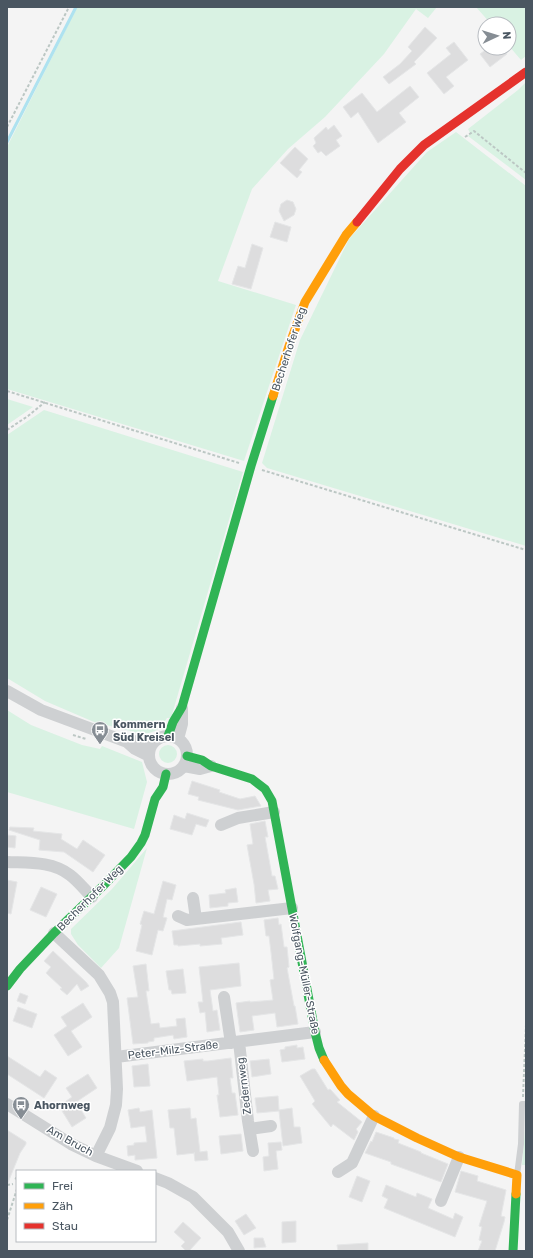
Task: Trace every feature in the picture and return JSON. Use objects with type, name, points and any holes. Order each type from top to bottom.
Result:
[{"type":"street","name":"Becherhofer Weg","points":[[173,737],[182,724],[182,707],[251,466],[304,302],[346,235],[400,169],[424,146],[526,72]]},
{"type":"street","points":[[7,691],[41,710],[126,742],[135,749],[149,756]]},
{"type":"street","points":[[162,736],[173,737],[185,746],[186,761],[176,772],[161,772],[152,767],[149,756],[150,747],[162,736]]},
{"type":"street","points":[[126,742],[138,741],[153,743]]},
{"type":"street","name":"Wolfgang-Müller-Straße","points":[[186,761],[200,769],[211,766],[252,779],[265,789],[272,801],[315,1032],[325,1063],[341,1086],[348,1094],[374,1116],[459,1157],[517,1175]]},
{"type":"street","name":"Becherhofer Weg","points":[[7,986],[20,969],[54,933],[92,897],[130,857],[141,843],[145,835],[161,772]]},
{"type":"street","points":[[221,825],[238,818],[274,812]]},
{"type":"street","points":[[7,862],[41,863],[56,867],[70,875],[92,897]]},
{"type":"street","points":[[193,898],[196,919]]},
{"type":"street","points":[[178,916],[187,920],[292,908]]},
{"type":"street","points":[[54,933],[98,975],[110,993],[113,1002],[117,1089],[116,1105],[110,1128],[96,1156]]},
{"type":"street","name":"Peter-Milz-Straße","points":[[224,997],[235,1043]]},
{"type":"street","name":"Peter-Milz-Straße","points":[[116,1058],[315,1032]]},
{"type":"street","name":"Zedernweg","points":[[235,1043],[253,1151]]},
{"type":"street","name":"Am Bruch","points":[[7,1104],[71,1144],[96,1156],[133,1170]]},
{"type":"street","points":[[338,1172],[352,1163],[374,1116]]},
{"type":"street","name":"Zedernweg","points":[[250,1130],[271,1126]]},
{"type":"street","points":[[441,1201],[459,1157]]},
{"type":"street","points":[[513,1251],[520,1215],[517,1175]]},
{"type":"street","points":[[156,1178],[168,1183],[193,1197],[228,1232],[239,1251]]},
{"type":"lane","points":[[517,1175],[524,1104]]},
{"type":"path","points":[[7,128],[69,7]]},
{"type":"path","points":[[465,137],[474,131],[526,172]]},
{"type":"path","points":[[7,391],[526,550]]},
{"type":"path","points":[[7,430],[45,402]]},
{"type":"path","points":[[524,1104],[526,1025]]},
{"type":"path","points":[[7,1185],[13,1184]]},
{"type":"path","points":[[7,1220],[16,1192]]},
{"type":"path","points":[[7,1203],[12,1204]]},
{"type":"green space","points":[[77,7],[437,7],[428,18],[416,9],[384,54],[325,117],[288,149],[252,189],[218,281],[296,305],[244,461],[7,389],[7,147]]},
{"type":"green space","points":[[476,7],[526,7],[526,56],[521,60],[517,55],[517,16],[484,16]]},
{"type":"green space","points":[[526,82],[526,180],[468,136],[470,133],[468,129]]},
{"type":"green space","points":[[456,132],[526,186],[526,546],[267,468],[262,463],[300,340],[349,239],[427,152]]},
{"type":"green space","points":[[7,399],[33,407],[7,425]]},
{"type":"green space","points":[[44,410],[243,472],[171,718],[167,718],[155,731],[143,734],[94,722],[45,701],[7,678],[7,435]]},
{"type":"green space","points":[[7,710],[31,725],[82,745],[100,749],[102,746],[142,762],[147,782],[134,829],[7,792]]},
{"type":"green space","points":[[168,745],[174,748],[177,754],[174,760],[168,763],[162,760],[159,754],[162,748]]},
{"type":"green space","points":[[147,848],[119,948],[101,968],[78,945],[71,934],[71,929],[112,889]]},
{"type":"green space","points":[[526,1117],[526,1165],[522,1165]]},
{"type":"building","points":[[425,27],[437,38],[414,62],[416,64],[389,84],[383,77],[400,64],[412,51],[408,47]]},
{"type":"building","points":[[454,42],[468,60],[446,77],[454,86],[444,94],[427,73],[451,54],[446,48]]},
{"type":"building","points":[[482,56],[504,56],[490,67]]},
{"type":"building","points":[[410,86],[419,97],[399,113],[406,122],[378,143],[358,112],[351,118],[343,107],[362,93],[377,112]]},
{"type":"building","points":[[334,125],[342,136],[336,140],[340,146],[326,156],[321,151],[318,153],[313,146],[316,143],[314,138],[326,127],[328,130]]},
{"type":"building","points":[[295,147],[308,159],[299,170],[302,172],[297,178],[280,163]]},
{"type":"building","points":[[287,200],[293,202],[296,209],[294,215],[284,221],[279,211],[281,204]]},
{"type":"building","points":[[275,222],[291,227],[287,242],[270,237]]},
{"type":"building","points":[[252,244],[263,248],[251,289],[232,284],[238,266],[245,268]]},
{"type":"building","points":[[192,781],[220,790],[219,792],[240,799],[255,796],[261,806],[238,810],[198,800],[199,797],[188,794]]},
{"type":"building","points":[[187,813],[209,820],[206,827],[196,824],[192,835],[170,829],[174,815],[185,819]]},
{"type":"building","points":[[265,821],[268,837],[265,837],[272,876],[275,876],[278,889],[268,890],[270,901],[256,903],[247,845],[253,844],[250,824]]},
{"type":"building","points":[[10,827],[34,828],[33,831],[62,834],[61,839],[77,849],[83,840],[105,855],[93,872],[64,852],[39,850],[40,840],[9,830]]},
{"type":"building","points":[[7,835],[16,836],[15,848],[7,847]]},
{"type":"building","points":[[7,880],[17,882],[11,914],[7,913]]},
{"type":"building","points":[[163,881],[176,885],[172,900],[167,899],[163,917],[167,918],[163,931],[158,930],[152,955],[136,951],[142,925],[140,924],[144,911],[154,914]]},
{"type":"building","points":[[41,887],[57,894],[46,917],[30,910]]},
{"type":"building","points":[[236,888],[238,902],[228,903],[228,906],[210,908],[209,895],[226,893],[225,890]]},
{"type":"building","points":[[278,918],[279,925],[281,924],[284,947],[287,947],[289,967],[287,968],[298,1024],[277,1027],[275,1013],[252,1016],[254,1030],[240,1032],[236,1003],[273,1000],[270,980],[274,979],[271,952],[269,936],[266,936],[264,920]]},
{"type":"building","points":[[241,922],[243,935],[221,938],[222,944],[200,946],[200,944],[174,945],[172,931]]},
{"type":"building","points":[[53,951],[89,986],[81,991],[77,984],[67,995],[60,989],[62,988],[46,973],[51,967],[44,961]]},
{"type":"building","points":[[239,963],[241,986],[210,990],[213,1011],[217,1010],[220,1030],[207,1032],[205,1012],[200,1013],[198,1002],[203,1002],[199,967]]},
{"type":"building","points":[[146,964],[149,991],[146,991],[151,1024],[159,1023],[160,1028],[177,1026],[176,1019],[185,1018],[187,1037],[174,1039],[173,1035],[154,1038],[154,1041],[148,1043],[133,1044],[127,998],[138,997],[133,966]]},
{"type":"building","points":[[183,969],[186,993],[172,994],[171,990],[169,990],[166,971]]},
{"type":"building","points":[[20,993],[28,996],[25,1004],[17,1001]]},
{"type":"building","points":[[83,1003],[92,1017],[71,1031],[82,1047],[68,1056],[54,1035],[67,1026],[61,1017]]},
{"type":"building","points":[[18,1007],[37,1014],[32,1028],[13,1021]]},
{"type":"building","points":[[297,1045],[297,1048],[303,1047],[305,1059],[282,1062],[280,1050],[285,1049],[285,1047]]},
{"type":"building","points":[[7,1056],[40,1077],[45,1070],[57,1078],[44,1098],[7,1074]]},
{"type":"building","points":[[231,1058],[233,1078],[230,1078],[232,1093],[235,1093],[238,1115],[220,1117],[217,1095],[219,1095],[217,1077],[187,1081],[184,1061],[203,1059],[203,1061],[208,1061]]},
{"type":"building","points":[[269,1059],[271,1074],[252,1077],[250,1061]]},
{"type":"building","points":[[148,1064],[150,1086],[134,1087],[132,1066]]},
{"type":"building","points":[[312,1069],[315,1069],[328,1090],[330,1089],[340,1100],[337,1102],[362,1122],[356,1129],[358,1132],[354,1140],[333,1124],[331,1127],[312,1104],[315,1101],[300,1076]]},
{"type":"building","points":[[88,1074],[97,1088],[76,1102],[86,1118],[72,1127],[59,1106],[72,1097],[66,1088]]},
{"type":"building","points":[[278,1096],[279,1110],[292,1108],[294,1127],[300,1127],[302,1143],[283,1146],[279,1111],[257,1113],[255,1098]]},
{"type":"building","points":[[139,1108],[140,1112],[152,1110],[157,1158],[135,1160],[135,1155],[128,1156],[127,1146],[134,1145],[134,1143],[147,1142],[145,1126],[131,1128],[128,1110]]},
{"type":"building","points":[[190,1108],[191,1119],[196,1118],[200,1152],[207,1151],[208,1160],[195,1161],[194,1153],[177,1155],[174,1128],[170,1128],[168,1110]]},
{"type":"building","points":[[7,1130],[26,1142],[26,1144],[20,1153],[7,1185]]},
{"type":"building","points":[[376,1132],[399,1140],[398,1143],[448,1164],[441,1182],[365,1153]]},
{"type":"building","points":[[241,1134],[243,1151],[221,1154],[219,1136]]},
{"type":"building","points":[[281,1142],[282,1150],[276,1151],[278,1169],[264,1171],[263,1157],[269,1156],[268,1143]]},
{"type":"building","points":[[461,1171],[478,1176],[477,1181],[506,1190],[501,1216],[505,1217],[495,1251],[478,1251],[482,1241],[479,1240],[482,1227],[479,1226],[487,1201],[455,1192]]},
{"type":"building","points":[[357,1176],[370,1181],[362,1202],[349,1197]]},
{"type":"building","points":[[386,1185],[416,1197],[417,1193],[432,1199],[428,1208],[453,1219],[455,1213],[463,1217],[455,1237],[384,1208],[388,1199],[382,1196]]},
{"type":"building","points":[[246,1214],[256,1228],[244,1235],[235,1221]]},
{"type":"building","points":[[296,1221],[296,1242],[282,1243],[282,1222]]},
{"type":"building","points":[[183,1222],[201,1238],[189,1251],[186,1251],[181,1246],[185,1242],[174,1232]]},
{"type":"building","points":[[254,1238],[263,1238],[266,1247],[254,1248]]},
{"type":"building","points":[[368,1243],[368,1251],[338,1251],[337,1245]]},
{"type":"waterway","points":[[7,142],[76,7]]},
{"type":"traffic: fast","points":[[168,736],[173,722],[182,707],[251,466],[273,396]]},
{"type":"traffic: fast","points":[[187,756],[202,760],[211,766],[252,779],[265,789],[272,801],[315,1032],[324,1060]]},
{"type":"traffic: fast","points":[[7,986],[20,969],[54,933],[131,857],[145,835],[155,799],[163,787],[166,774]]},
{"type":"traffic: fast","points":[[513,1251],[516,1194]]},
{"type":"traffic: slow","points":[[273,396],[305,302],[346,235],[357,222]]},
{"type":"traffic: slow","points":[[324,1060],[348,1094],[374,1116],[459,1157],[517,1175],[516,1194]]},
{"type":"traffic: jam","points":[[357,222],[400,169],[424,145],[526,72]]},
{"type":"place","name":"Kommern Süd Kreisel","points":[[100,745]]},
{"type":"place","name":"Ahornweg","points":[[21,1120]]}]
